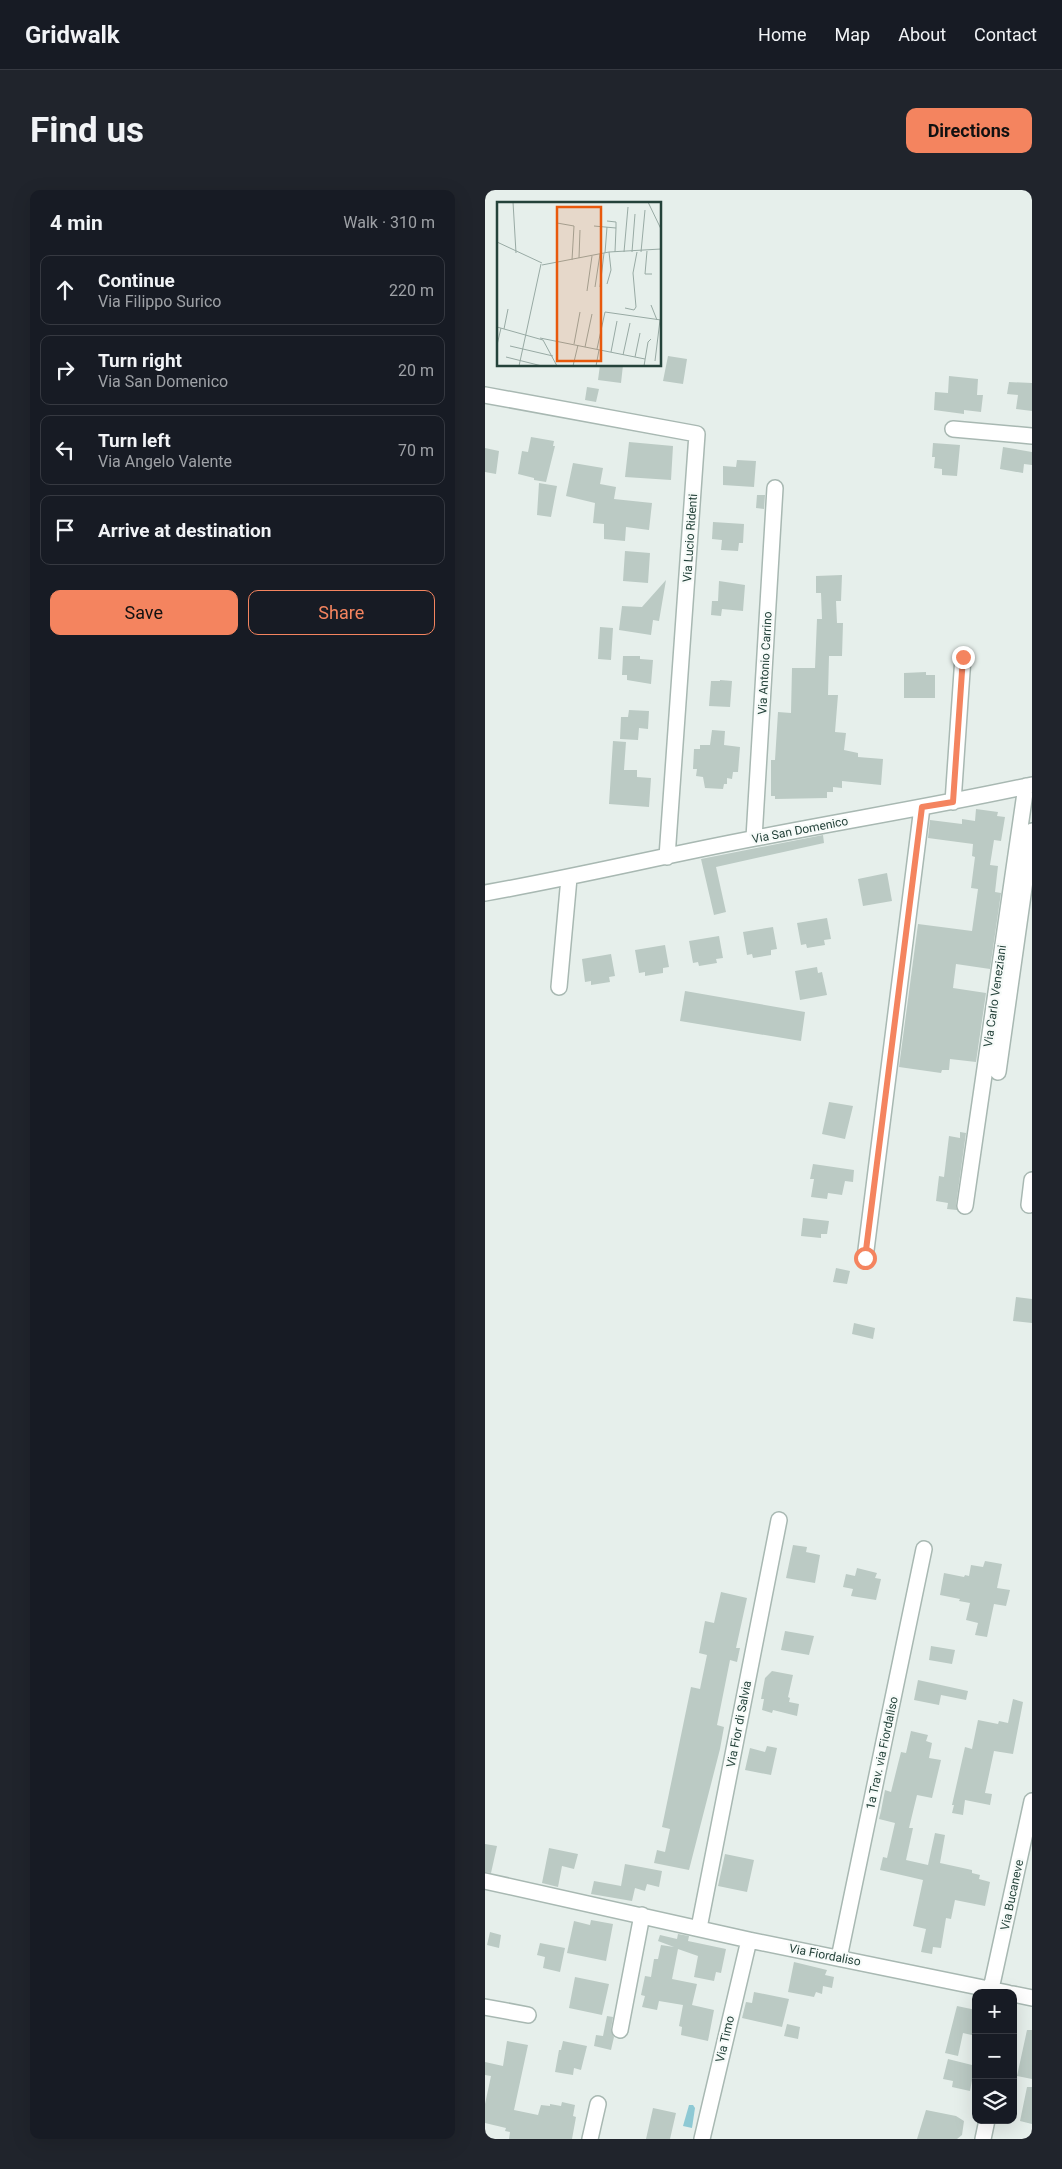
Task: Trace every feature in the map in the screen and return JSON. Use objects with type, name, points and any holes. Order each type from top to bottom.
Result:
[{"type":"street","name":"Via Lucio Ridenti","points":[[485,395],[697,434],[667,857]]},
{"type":"street","points":[[953,429],[1032,436]]},
{"type":"street","name":"Via Antonio Carrino","points":[[755,838],[775,488]]},
{"type":"street","points":[[953,802],[963,657]]},
{"type":"street","name":"Via San Domenico","points":[[485,893],[569,878],[755,838],[953,802],[1029,785]]},
{"type":"street","name":"Via Carlo Veneziani","points":[[965,1206],[1029,785]]},
{"type":"street","points":[[865,1258],[922,807]]},
{"type":"street","points":[[997,1072],[1032,831]]},
{"type":"street","points":[[559,987],[569,878]]},
{"type":"street","points":[[1029,1205],[1032,1180]]},
{"type":"street","name":"Via Fior di Salvia","points":[[699,1928],[779,1520]]},
{"type":"street","name":"1a Trav. via Fiordaliso","points":[[839,1958],[924,1549]]},
{"type":"street","name":"Via Bucaneve","points":[[991,1989],[1032,1801]]},
{"type":"street","name":"Via Fiordaliso","points":[[485,1881],[749,1940],[991,1989]]},
{"type":"street","points":[[620,2030],[642,1915]]},
{"type":"street","name":"Via Timo","points":[[702,2139],[749,1940]]},
{"type":"street","name":"Via Fiordaliso","points":[[1017,1996],[1032,1998]]},
{"type":"street","points":[[485,2007],[528,2015]]},
{"type":"street","points":[[590,2139],[598,2104]]},
{"type":"street","points":[[983,2139],[986,2124]]},
{"type":"water","points":[[689,2105],[693,2105],[695,2108],[692,2128],[683,2126]]},
{"type":"building","points":[[668,356],[687,359],[683,384],[663,381]]},
{"type":"building","points":[[600,366],[623,366],[621,383],[598,380]]},
{"type":"building","points":[[949,376],[978,379],[977,395],[983,395],[981,412],[964,410],[964,414],[934,410],[935,392],[948,393]]},
{"type":"building","points":[[1009,382],[1032,383],[1032,411],[1016,409],[1018,395],[1007,394]]},
{"type":"building","points":[[587,387],[599,389],[596,402],[585,400]]},
{"type":"building","points":[[531,437],[554,441],[553,446],[555,446],[546,482],[518,474],[522,451],[528,452]]},
{"type":"building","points":[[629,442],[673,446],[671,480],[625,477]]},
{"type":"building","points":[[933,443],[960,445],[957,476],[942,475],[942,469],[934,468],[935,457],[932,457]]},
{"type":"building","points":[[1003,447],[1032,452],[1032,465],[1024,464],[1023,473],[1000,469]]},
{"type":"building","points":[[485,448],[499,451],[496,474],[485,472]]},
{"type":"building","points":[[737,460],[756,461],[754,487],[723,485],[723,466],[736,467]]},
{"type":"building","points":[[573,463],[603,468],[600,484],[616,487],[614,499],[652,503],[649,530],[626,527],[625,541],[604,539],[604,524],[593,523],[595,503],[566,496]]},
{"type":"building","points":[[539,483],[557,486],[551,517],[537,515]]},
{"type":"building","points":[[757,495],[765,495],[764,509],[756,508]]},
{"type":"building","points":[[713,522],[744,524],[743,543],[739,543],[738,551],[721,550],[722,540],[712,539]]},
{"type":"building","points":[[625,551],[650,553],[648,583],[623,581]]},
{"type":"building","points":[[842,575],[841,601],[836,601],[837,623],[843,623],[842,656],[829,656],[828,695],[838,695],[835,732],[846,733],[844,750],[858,753],[858,757],[883,759],[881,785],[842,781],[842,788],[833,787],[833,792],[827,792],[827,798],[775,799],[775,796],[771,796],[771,760],[775,760],[778,712],[791,713],[792,668],[815,668],[817,619],[822,619],[821,593],[816,593],[816,576]]},
{"type":"building","points":[[666,580],[659,621],[653,620],[651,635],[619,630],[622,606],[642,607]]},
{"type":"building","points":[[719,581],[745,585],[743,611],[722,609],[721,616],[711,615],[712,601],[718,601]]},
{"type":"building","points":[[600,627],[613,628],[611,660],[598,659]]},
{"type":"building","points":[[623,656],[640,656],[640,659],[653,660],[651,684],[627,680],[627,675],[622,675]]},
{"type":"building","points":[[926,672],[926,675],[935,675],[935,698],[904,698],[904,673]]},
{"type":"building","points":[[711,681],[732,681],[730,707],[709,706]]},
{"type":"building","points":[[629,710],[649,711],[648,729],[639,728],[638,740],[620,739],[621,717],[628,717]]},
{"type":"building","points":[[712,730],[725,731],[724,745],[740,747],[738,772],[733,772],[732,779],[727,778],[727,784],[724,784],[723,789],[705,788],[703,777],[696,776],[697,769],[693,769],[694,749],[700,749],[700,745],[710,745]]},
{"type":"building","points":[[613,741],[626,742],[624,770],[637,770],[637,777],[651,778],[649,807],[609,804]]},
{"type":"building","points":[[976,809],[998,812],[997,816],[1005,817],[1001,841],[994,840],[990,865],[998,866],[995,892],[1001,893],[990,969],[956,964],[953,988],[986,993],[976,1062],[950,1059],[949,1070],[942,1070],[941,1073],[899,1067],[918,924],[972,931],[978,889],[971,888],[975,857],[972,856],[973,844],[928,838],[930,820],[962,824],[962,819],[975,821]]},
{"type":"building","points":[[823,835],[824,843],[716,867],[726,912],[714,915],[701,859]]},
{"type":"building","points":[[887,873],[892,901],[863,906],[858,879]]},
{"type":"building","points":[[827,918],[831,939],[824,940],[825,945],[807,948],[806,944],[801,945],[797,923]]},
{"type":"building","points":[[773,927],[777,949],[771,950],[771,955],[753,958],[752,954],[747,955],[743,932]]},
{"type":"building","points":[[719,936],[723,958],[716,959],[717,963],[699,966],[698,962],[693,963],[689,941]]},
{"type":"building","points":[[665,945],[669,967],[663,968],[663,973],[645,976],[645,972],[639,973],[635,950]]},
{"type":"building","points":[[611,954],[615,976],[609,977],[610,982],[591,985],[591,981],[585,982],[582,959]]},
{"type":"building","points":[[817,967],[818,973],[822,972],[827,995],[800,1000],[795,971]]},
{"type":"building","points":[[685,991],[805,1012],[801,1041],[680,1021]]},
{"type":"building","points":[[829,1102],[853,1106],[845,1139],[822,1134]]},
{"type":"building","points":[[960,1132],[966,1133],[956,1205],[957,1210],[947,1209],[948,1203],[936,1201],[939,1176],[944,1177],[949,1136],[960,1138]]},
{"type":"building","points":[[813,1164],[854,1170],[853,1182],[845,1181],[842,1195],[828,1193],[827,1199],[811,1197],[814,1179],[810,1179]]},
{"type":"building","points":[[803,1218],[829,1221],[827,1234],[821,1234],[821,1238],[801,1236]]},
{"type":"building","points":[[836,1268],[850,1271],[847,1284],[833,1282]]},
{"type":"building","points":[[1016,1297],[1032,1299],[1032,1323],[1013,1321]]},
{"type":"building","points":[[854,1323],[875,1328],[873,1339],[852,1334]]},
{"type":"building","points":[[793,1545],[807,1547],[806,1552],[820,1555],[815,1583],[786,1578]]},
{"type":"building","points":[[985,1561],[1002,1564],[997,1588],[1010,1590],[1006,1606],[994,1604],[987,1637],[975,1635],[978,1623],[966,1620],[970,1603],[940,1595],[944,1573],[964,1577],[965,1575],[969,1576],[971,1565],[983,1567]]},
{"type":"building","points":[[857,1568],[877,1573],[875,1578],[881,1579],[876,1600],[851,1596],[853,1589],[843,1587],[846,1574],[855,1576]]},
{"type":"building","points":[[721,1592],[747,1598],[736,1648],[740,1648],[737,1662],[730,1660],[717,1725],[724,1727],[720,1749],[689,1870],[654,1863],[657,1850],[665,1852],[670,1829],[662,1827],[691,1687],[700,1689],[707,1655],[699,1653],[705,1621],[714,1623]]},
{"type":"building","points":[[785,1631],[814,1636],[809,1655],[781,1650]]},
{"type":"building","points":[[931,1646],[955,1650],[952,1664],[929,1660]]},
{"type":"building","points":[[772,1671],[793,1675],[788,1697],[790,1698],[789,1702],[799,1704],[797,1716],[773,1710],[772,1713],[762,1710],[764,1699],[761,1699],[765,1678]]},
{"type":"building","points":[[918,1680],[968,1691],[966,1700],[941,1695],[939,1705],[914,1700]]},
{"type":"building","points":[[1013,1699],[1023,1702],[1013,1754],[994,1751],[985,1793],[992,1794],[990,1805],[965,1800],[963,1815],[952,1813],[954,1805],[952,1805],[965,1747],[972,1749],[978,1720],[998,1724],[999,1721],[1008,1723]]},
{"type":"building","points":[[911,1731],[928,1735],[926,1741],[932,1743],[929,1758],[941,1760],[932,1798],[917,1795],[909,1828],[913,1828],[906,1860],[928,1865],[935,1833],[945,1835],[940,1863],[972,1870],[972,1873],[980,1875],[979,1879],[990,1882],[985,1906],[955,1900],[951,1919],[946,1918],[941,1948],[933,1947],[932,1954],[921,1952],[926,1929],[913,1926],[923,1880],[880,1870],[883,1857],[887,1858],[895,1823],[879,1819],[885,1790],[891,1792],[901,1752],[906,1753]]},
{"type":"building","points":[[767,1746],[777,1748],[771,1775],[745,1770],[750,1748],[765,1752]]},
{"type":"building","points":[[485,1844],[497,1846],[491,1873],[485,1872]]},
{"type":"building","points":[[549,1848],[578,1854],[574,1869],[562,1866],[558,1887],[542,1883]]},
{"type":"building","points":[[725,1854],[754,1860],[747,1892],[718,1886]]},
{"type":"building","points":[[625,1864],[662,1871],[659,1887],[647,1884],[645,1891],[635,1888],[632,1901],[591,1894],[594,1881],[621,1886]]},
{"type":"building","points":[[591,1920],[613,1924],[606,1961],[567,1953],[574,1921],[590,1925]]},
{"type":"building","points":[[490,1932],[501,1935],[499,1948],[487,1945]]},
{"type":"building","points":[[678,1934],[689,1936],[688,1941],[726,1949],[721,1973],[716,1972],[714,1981],[694,1977],[698,1956],[678,1949],[672,1979],[697,1984],[692,2005],[714,2010],[708,2041],[681,2035],[682,2027],[679,2026],[683,2005],[659,2001],[657,2010],[642,2007],[645,1996],[641,1995],[645,1976],[651,1977],[654,1959],[658,1959],[661,1945],[674,1947],[658,1941],[660,1935],[677,1939]]},
{"type":"building","points":[[540,1943],[565,1948],[560,1972],[543,1968],[545,1957],[537,1955]]},
{"type":"building","points":[[794,1962],[827,1970],[825,1975],[834,1977],[832,1988],[823,1986],[822,1994],[816,1992],[814,1997],[788,1992]]},
{"type":"building","points":[[575,1977],[609,1984],[602,2015],[569,2008]]},
{"type":"building","points":[[754,1992],[789,1999],[782,2027],[742,2018],[746,2002],[752,2003]]},
{"type":"building","points":[[957,2006],[972,2009],[972,2035],[963,2033],[958,2056],[945,2053]]},
{"type":"building","points":[[607,2016],[613,2017],[611,2029],[614,2037],[611,2050],[594,2046],[596,2035],[603,2036]]},
{"type":"building","points":[[787,2024],[800,2027],[798,2039],[784,2036]]},
{"type":"building","points":[[1027,2030],[1032,2030],[1032,2079],[1017,2076]]},
{"type":"building","points":[[507,2041],[528,2045],[514,2110],[538,2115],[541,2105],[561,2106],[562,2102],[575,2105],[573,2116],[576,2117],[572,2139],[509,2139],[510,2132],[505,2131],[506,2128],[485,2123],[485,2104],[491,2076],[485,2075],[485,2062],[503,2066]]},
{"type":"building","points":[[563,2041],[587,2046],[581,2070],[574,2068],[573,2075],[555,2072],[559,2050],[561,2050]]},
{"type":"building","points":[[948,2059],[972,2065],[970,2091],[952,2087],[953,2081],[943,2079]]},
{"type":"building","points":[[1027,2087],[1032,2087],[1032,2124],[1020,2121]]},
{"type":"building","points":[[653,2108],[676,2113],[670,2139],[646,2139]]},
{"type":"building","points":[[926,2110],[956,2116],[964,2121],[962,2135],[957,2139],[917,2139]]},
{"type":"route","points":[[865,1258],[922,807],[953,802],[963,657]]}]
